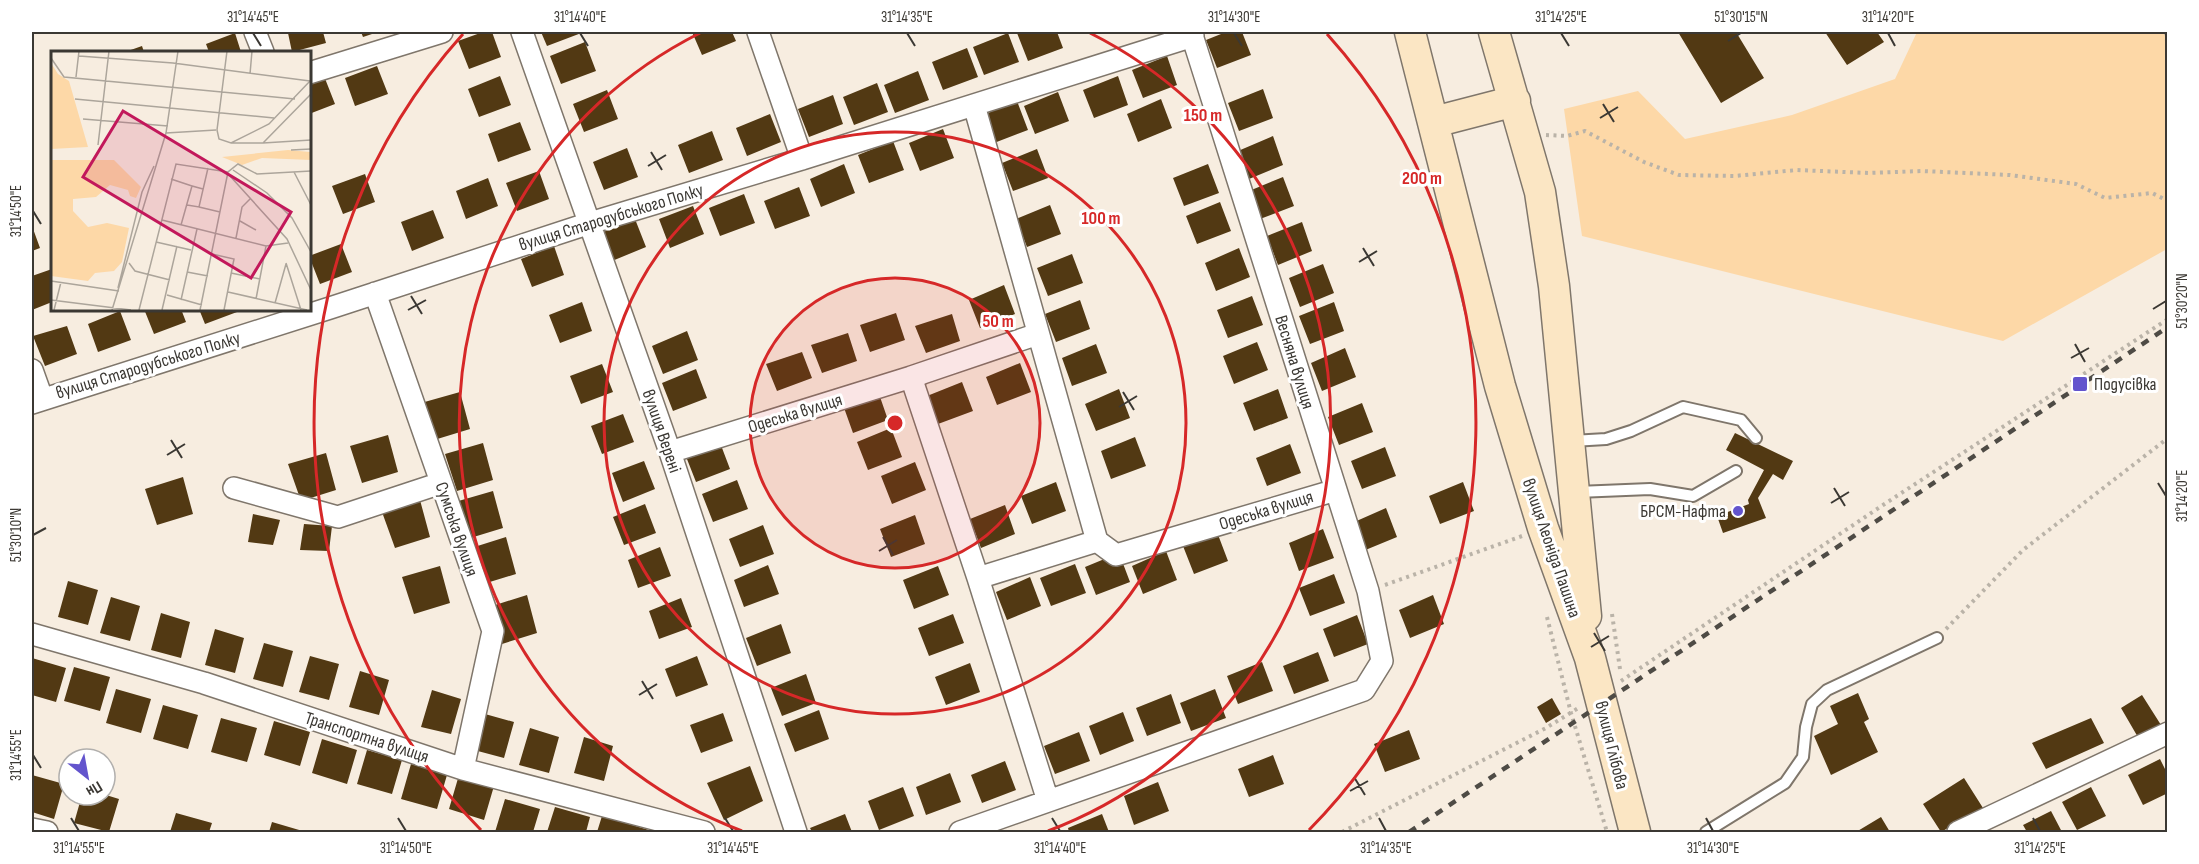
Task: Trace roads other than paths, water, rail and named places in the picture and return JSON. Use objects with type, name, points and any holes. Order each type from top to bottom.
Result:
[{"type":"main road","name":"вулиця Леоніда Пашина","points":[[1410,32],[1500,386],[1543,528],[1590,658]]},
{"type":"main road","name":"вулиця Леоніда Пашина","points":[[1494,32],[1539,192],[1554,286],[1590,658]]},
{"type":"main road","points":[[1434,122],[1515,101]]},
{"type":"main road","name":"вулиця Глібова","points":[[1590,658],[1610,688],[1635,832]]},
{"type":"street","points":[[255,32],[263,51]]},
{"type":"street","points":[[310,73],[442,32]]},
{"type":"street","name":"вулиця Верені","points":[[522,32],[670,452],[796,832]]},
{"type":"street","points":[[758,32],[802,159]]},
{"type":"street","name":"вулиця Стародубського Полку","points":[[37,400],[590,223],[974,105],[1192,34]]},
{"type":"street","name":"Весняна вулиця","points":[[1048,801],[1364,690],[1382,661],[1368,591],[1192,34]]},
{"type":"street","points":[[974,105],[1096,541],[978,578]]},
{"type":"street","name":"Сумська вулиця","points":[[375,293],[493,631],[463,769]]},
{"type":"street","name":"Одеська вулиця","points":[[670,452],[921,374],[1038,334]]},
{"type":"street","points":[[32,370],[37,400]]},
{"type":"street","points":[[921,374],[911,377],[978,578],[1048,801],[960,832]]},
{"type":"street","points":[[234,488],[338,517],[441,483]]},
{"type":"street","name":"Одеська вулиця","points":[[1096,541],[1116,555],[1336,490]]},
{"type":"street","name":"Транспортна вулиця","points":[[32,634],[204,683],[463,769],[704,832]]},
{"type":"street","points":[[1958,832],[2168,733]]},
{"type":"street","points":[[32,829],[47,832]]},
{"type":"lane","points":[[1568,441],[1606,439],[1631,431],[1683,407],[1741,420],[1756,438]]},
{"type":"lane","points":[[1574,492],[1650,489],[1693,496],[1736,471]]},
{"type":"lane","points":[[1706,832],[1785,783],[1803,757],[1806,727],[1812,704],[1827,690],[1937,638]]},
{"type":"railway","points":[[1409,832],[2168,327]]},
{"type":"place","name":"Подусівка","points":[[2080,384]]},
{"type":"place","name":"БРСМ-Нафта","points":[[1738,511]]}]
